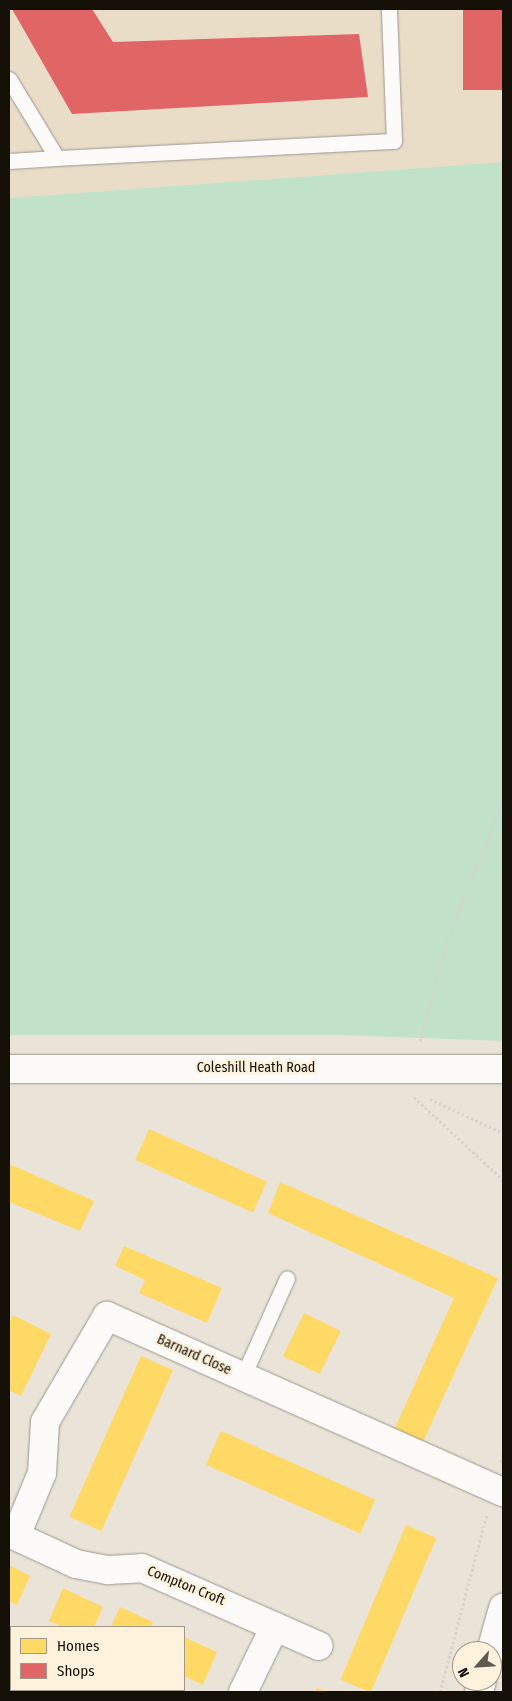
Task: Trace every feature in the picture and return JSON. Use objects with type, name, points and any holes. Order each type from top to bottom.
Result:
[{"type":"street","name":"Coleshill Heath Road","points":[[9,1069],[503,1069]]},
{"type":"street","name":"Barnard Close","points":[[12,1535],[42,1473],[45,1422],[107,1316],[498,1490]]},
{"type":"street","name":"Compton Croft","points":[[12,1535],[76,1564],[108,1570],[142,1568],[319,1646]]},
{"type":"street","points":[[494,1641],[503,1608]]},
{"type":"street","points":[[243,1692],[275,1626]]},
{"type":"lane","points":[[9,161],[394,141],[389,9]]},
{"type":"lane","points":[[9,79],[57,158]]},
{"type":"lane","points":[[242,1376],[287,1278]]},
{"type":"path","points":[[503,801],[446,944],[413,1068],[412,1095],[503,1180]]},
{"type":"path","points":[[412,1095],[443,1101],[503,1133]]},
{"type":"path","points":[[440,1692],[498,1490],[503,1453]]},
{"type":"shaded area","points":[[9,9],[503,9],[503,162],[9,198]]},
{"type":"green space","points":[[503,162],[503,1041],[341,1035],[9,1035],[9,198]]},
{"type":"building: Homes","points":[[149,1129],[267,1181],[253,1213],[135,1160]]},
{"type":"building: Homes","points":[[9,1164],[94,1201],[80,1231],[9,1202]]},
{"type":"building: Homes","points":[[280,1182],[498,1278],[422,1444],[394,1430],[454,1298],[268,1213]]},
{"type":"building: Homes","points":[[124,1246],[222,1288],[207,1323],[139,1293],[145,1280],[115,1266]]},
{"type":"building: Homes","points":[[304,1313],[341,1331],[320,1374],[283,1356]]},
{"type":"building: Homes","points":[[13,1315],[51,1334],[21,1396],[9,1390],[9,1324]]},
{"type":"building: Homes","points":[[141,1356],[173,1370],[101,1531],[69,1517]]},
{"type":"building: Homes","points":[[221,1431],[375,1500],[360,1534],[206,1465]]},
{"type":"building: Homes","points":[[406,1525],[436,1538],[371,1692],[340,1680]]},
{"type":"building: Homes","points":[[9,1565],[30,1576],[17,1605],[9,1601]]},
{"type":"building: Homes","points":[[63,1588],[103,1607],[94,1626],[61,1626],[49,1621]]},
{"type":"building: Homes","points":[[120,1607],[153,1622],[151,1626],[111,1626]]},
{"type":"building: Homes","points":[[185,1637],[217,1652],[203,1685],[185,1676]]},
{"type":"building: Homes","points":[[9,1645],[10,1691],[27,1692],[9,1692]]},
{"type":"building: Homes","points":[[317,1688],[328,1692],[315,1692]]},
{"type":"building: Shops","points":[[12,9],[92,9],[113,42],[359,34],[368,97],[72,114]]},
{"type":"building: Shops","points":[[463,9],[503,9],[503,90],[463,90]]}]
